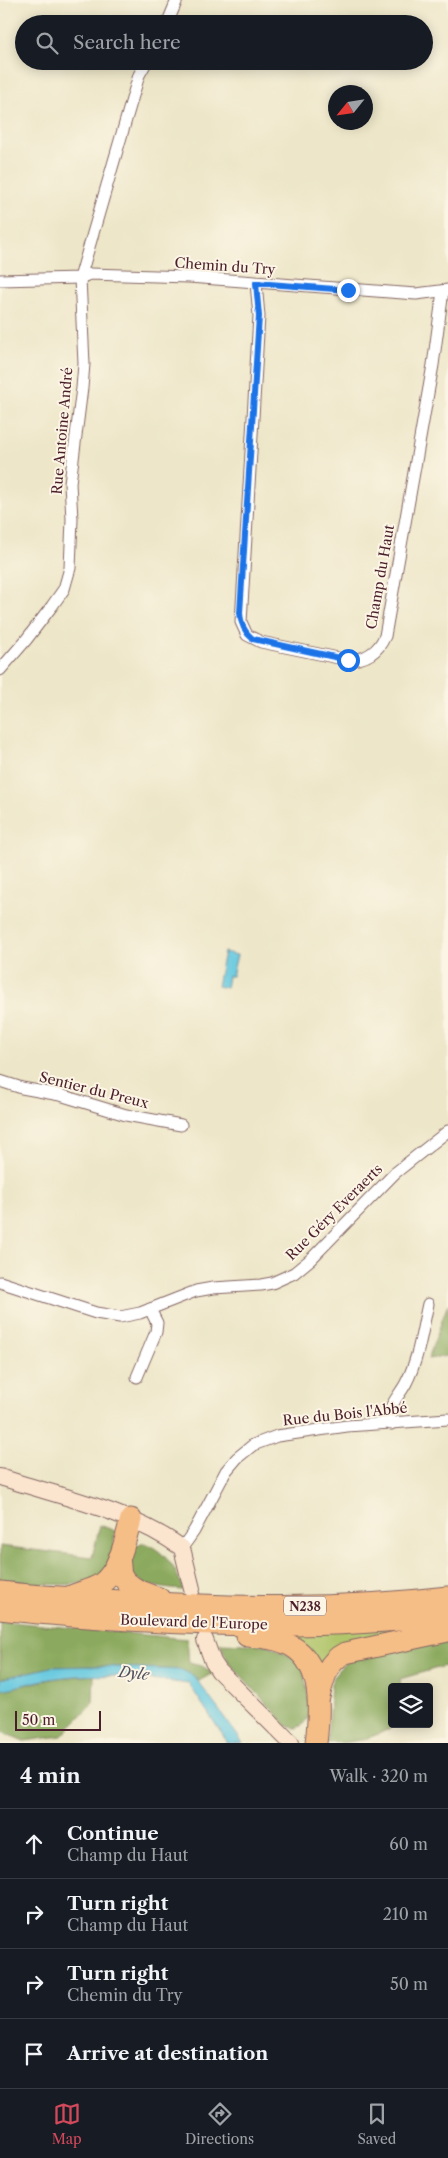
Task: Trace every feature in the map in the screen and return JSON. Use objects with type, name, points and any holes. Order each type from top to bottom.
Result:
[{"type":"highway","points":[[65,1598],[101,1584],[109,1576],[119,1558],[131,1519]]},
{"type":"highway","points":[[119,1558],[121,1574],[131,1586],[176,1604]]},
{"type":"highway","name":"Boulevard de l'Europe","points":[[0,1592],[65,1598],[273,1607],[348,1606],[448,1597]]},
{"type":"highway","name":"Boulevard de l'Europe","points":[[0,1609],[61,1615],[219,1624],[350,1623],[448,1615]]},
{"type":"highway","points":[[219,1624],[241,1635],[287,1643],[308,1664],[315,1679],[319,1698]]},
{"type":"highway","points":[[316,1743],[319,1698],[328,1666],[335,1658],[361,1648],[448,1631]]},
{"type":"street","points":[[171,15],[177,0]]},
{"type":"street","name":"Rue Antoine André","points":[[0,670],[26,640],[64,589],[70,568],[72,519],[70,484],[84,364],[80,278],[142,70]]},
{"type":"street","name":"Chemin du Try","points":[[0,280],[80,278],[90,274],[189,277],[416,294],[446,291]]},
{"type":"street","name":"Champ du Haut","points":[[256,283],[259,316],[241,622],[247,634],[261,642],[348,660],[358,660],[374,652],[385,636],[446,291]]},
{"type":"street","name":"Sentier du Preux","points":[[0,1081],[22,1088],[60,1095],[126,1115],[181,1125]]},
{"type":"street","name":"Rue Géry Everaerts","points":[[0,1282],[107,1316],[120,1317],[132,1316],[196,1291],[272,1283],[294,1273],[311,1259],[395,1173],[448,1131]]},
{"type":"street","points":[[391,1424],[388,1417],[390,1407],[412,1371],[428,1304]]},
{"type":"street","points":[[137,1377],[156,1332],[157,1322],[150,1309]]},
{"type":"street","name":"Rue du Bois l'Abbé","points":[[182,1548],[194,1531],[226,1471],[237,1458],[253,1445],[267,1439],[286,1435],[347,1426],[448,1419]]},
{"type":"street","points":[[0,1477],[131,1519],[164,1535],[182,1548],[192,1589]]},
{"type":"street","points":[[205,1640],[219,1671],[290,1743]]},
{"type":"green space","points":[[448,1304],[448,1356],[428,1359]]},
{"type":"green space","points":[[100,1525],[115,1531],[109,1562],[104,1572],[96,1578],[85,1582],[55,1585],[0,1579],[0,1546],[92,1557]]},
{"type":"green space","points":[[144,1543],[164,1556],[174,1568],[183,1590],[162,1588],[142,1582],[134,1577],[130,1569],[129,1560],[133,1548]]},
{"type":"green space","points":[[0,1621],[187,1639],[189,1663],[202,1666],[213,1673],[199,1681],[182,1670],[97,1666],[51,1667],[0,1679]]},
{"type":"green space","points":[[441,1622],[328,1658],[316,1665],[282,1633]]},
{"type":"green space","points":[[448,1637],[448,1665],[400,1679],[400,1683],[388,1683],[388,1728],[390,1728],[372,1737],[327,1743],[331,1683],[338,1670],[350,1659]]},
{"type":"green space","points":[[220,1643],[268,1645],[302,1662],[311,1714],[302,1725],[296,1728],[287,1726],[228,1661]]},
{"type":"green space","points":[[94,1675],[93,1703],[62,1736],[24,1741],[0,1731],[0,1690],[56,1678]]},
{"type":"water","points":[[224,952],[237,955],[232,976],[228,976],[226,988],[217,986]]},
{"type":"water","name":"Dyle","points":[[97,1666],[182,1670],[194,1676],[243,1743],[228,1743],[189,1684],[139,1678],[73,1676],[0,1690],[0,1679],[51,1667]]},
{"type":"route","points":[[348,290],[256,283],[259,316],[240,613],[241,622],[247,634],[253,639],[348,660]]}]
